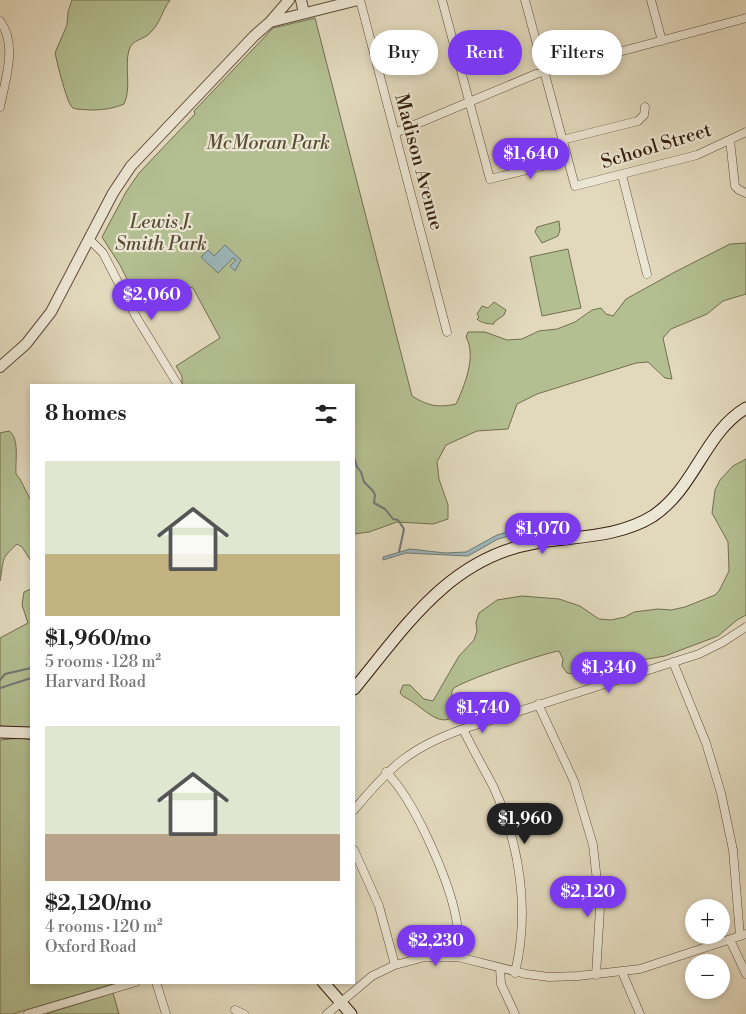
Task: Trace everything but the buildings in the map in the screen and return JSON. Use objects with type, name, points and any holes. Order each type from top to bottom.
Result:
[{"type":"main road","points":[[355,688],[429,599],[469,568],[513,548],[623,529],[646,520],[661,510],[680,492],[724,427],[735,415],[746,408]]},
{"type":"main road","points":[[0,732],[30,733]]},
{"type":"main road","points":[[325,984],[351,1014]]},
{"type":"street","points":[[0,367],[20,350],[41,326],[113,193],[131,166],[289,0]]},
{"type":"street","points":[[301,0],[304,13]]},
{"type":"street","points":[[270,22],[359,0]]},
{"type":"street","name":"Madison Avenue","points":[[359,0],[447,332]]},
{"type":"street","points":[[442,0],[490,180],[567,160],[545,75]]},
{"type":"street","points":[[525,0],[533,30]]},
{"type":"street","points":[[651,0],[662,41]]},
{"type":"street","points":[[622,52],[746,18]]},
{"type":"street","points":[[0,21],[7,33],[9,44],[0,107]]},
{"type":"street","points":[[395,133],[536,75]]},
{"type":"street","points":[[562,140],[638,121],[644,115],[645,107]]},
{"type":"street","name":"School Street","points":[[567,160],[575,186],[697,155],[746,132]]},
{"type":"street","points":[[730,140],[735,186],[746,193]]},
{"type":"street","points":[[622,174],[647,274]]},
{"type":"street","points":[[89,239],[103,253],[136,316],[176,382]]},
{"type":"street","points":[[355,809],[386,772],[401,759],[420,747],[463,729],[712,649],[746,627]]},
{"type":"street","points":[[673,662],[706,743],[721,793],[733,850],[743,935],[730,940],[746,974]]},
{"type":"street","points":[[538,704],[574,781],[593,845],[600,908],[596,975]]},
{"type":"street","points":[[463,729],[499,800],[518,866],[523,925],[515,972]]},
{"type":"street","points":[[386,772],[396,782],[409,804],[440,868],[456,915],[458,957]]},
{"type":"street","points":[[355,852],[379,906],[395,965]]},
{"type":"street","points":[[328,1014],[368,979],[395,965],[425,956],[458,957],[515,972],[563,977],[640,969],[718,944]]},
{"type":"street","points":[[500,968],[501,984],[515,1014]]},
{"type":"street","points":[[622,972],[640,1014]]},
{"type":"street","points":[[28,1014],[129,984]]},
{"type":"street","points":[[157,984],[166,1014]]},
{"type":"street","points":[[235,1010],[244,1014]]},
{"type":"green space","points":[[72,0],[170,0],[159,22],[147,35],[135,42],[129,50],[127,63],[128,84],[124,104],[94,110],[76,109],[73,108],[68,99],[55,53],[67,25],[68,12]]},
{"type":"green space","points":[[315,18],[412,396],[433,405],[456,404],[466,380],[470,362],[469,345],[466,337],[468,332],[485,332],[507,340],[522,339],[539,331],[557,329],[575,322],[592,310],[601,308],[606,314],[613,316],[626,299],[730,244],[746,243],[746,294],[723,301],[707,314],[671,329],[663,338],[672,379],[665,378],[648,362],[636,363],[537,394],[517,404],[508,429],[477,431],[446,445],[437,462],[439,479],[448,505],[448,519],[433,524],[397,522],[369,532],[355,534],[355,384],[182,384],[182,376],[176,366],[220,338],[193,288],[167,283],[136,297],[120,265],[102,237],[126,192],[139,173],[195,114],[194,111],[273,28]]},
{"type":"green space","points":[[559,221],[560,230],[558,236],[542,243],[535,232],[537,227]]},
{"type":"green space","points":[[568,249],[581,308],[542,316],[530,257]]},
{"type":"green space","points":[[494,302],[506,310],[504,315],[494,324],[485,323],[477,319],[479,317],[477,314],[482,306],[488,308]]},
{"type":"green space","points":[[9,431],[15,439],[16,474],[30,499],[30,559],[22,547],[17,544],[5,557],[0,581],[0,433]]},
{"type":"green space","points":[[746,459],[746,615],[718,636],[665,656],[624,663],[610,671],[585,676],[567,673],[562,666],[563,659],[559,651],[538,656],[458,685],[452,691],[455,715],[449,719],[436,718],[400,693],[403,685],[410,685],[424,699],[433,701],[459,656],[474,640],[479,613],[497,600],[522,596],[559,599],[580,606],[599,619],[611,620],[625,617],[634,612],[658,609],[671,610],[685,607],[715,595],[729,571],[728,542],[712,513],[715,490],[720,480],[733,466]]},
{"type":"green space","points":[[30,589],[30,729],[0,726],[0,638],[28,623],[22,605],[24,592]]},
{"type":"green space","points":[[21,738],[30,740],[30,984],[113,984],[13,1014],[0,1014],[0,740]]},
{"type":"green space","points":[[113,993],[119,1014],[46,1014]]},
{"type":"water","points":[[225,245],[241,260],[235,271],[230,266],[236,260],[233,258],[218,273],[201,257],[208,250],[214,256]]},
{"type":"water","points":[[545,521],[546,526],[498,539],[468,556],[406,553],[383,560],[383,557],[410,549],[445,553],[466,552],[497,535]]},
{"type":"waterway","points":[[355,460],[364,482],[375,495],[374,503],[385,509],[393,519],[398,520],[404,529],[399,552]]},
{"type":"waterway","points":[[0,680],[5,674],[30,668]]},
{"type":"waterway","points":[[0,688],[30,678]]},
{"type":"park label","name":"McMoran Park","points":[[268,143]]},
{"type":"park label","name":"Lewis J. Smith Park","points":[[161,233]]}]
